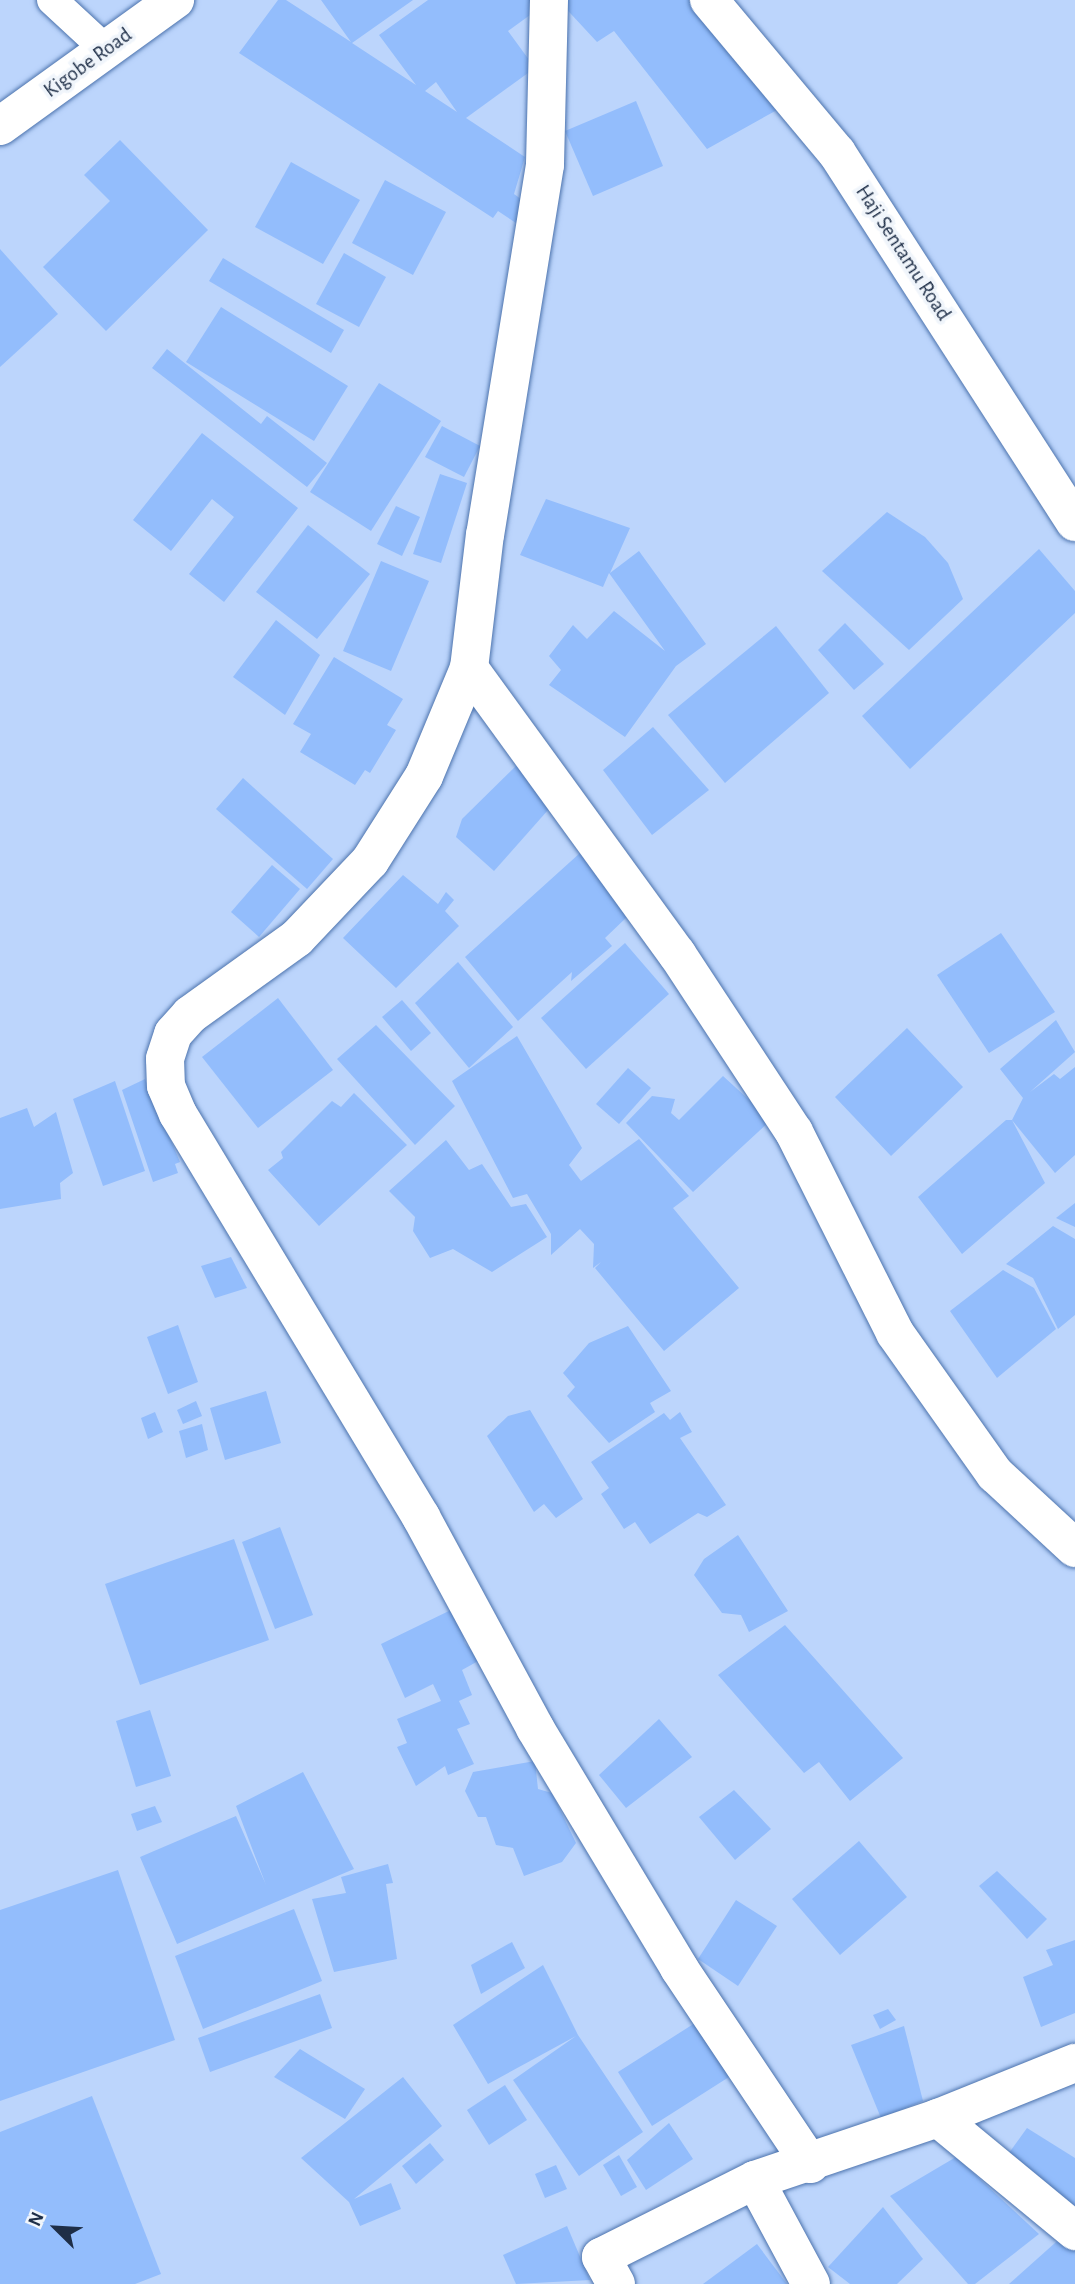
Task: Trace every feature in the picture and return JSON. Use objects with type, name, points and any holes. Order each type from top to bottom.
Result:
[{"type":"street","name":"Kigobe Road","points":[[0,126],[175,0]]},
{"type":"street","points":[[549,0],[545,165],[485,534],[469,668],[424,776],[370,861],[297,938],[190,1015],[173,1034],[165,1059],[166,1086],[178,1114],[421,1517],[542,1739],[680,1968],[810,2164]]},
{"type":"street","name":"Haji Sentamu Road","points":[[709,0],[837,153],[1075,522]]},
{"type":"street","points":[[469,668],[677,954],[794,1132],[911,1356],[995,1474],[1075,1548]]},
{"type":"street","points":[[616,2284],[601,2257],[755,2180],[810,2164],[938,2118],[1075,2063]]},
{"type":"street","points":[[938,2118],[1075,2231]]},
{"type":"street","points":[[755,2180],[811,2284]]},
{"type":"lane","points":[[52,0],[106,50]]},
{"type":"building","points":[[278,0],[286,0],[351,42],[321,0],[413,0],[352,43],[416,85],[379,35],[428,0],[530,0],[537,10],[508,31],[535,68],[466,118],[525,157],[514,194],[533,208],[522,227],[498,211],[493,218],[239,53]],"holes":[[[436,82],[457,112],[425,91]]]},
{"type":"building","points":[[558,0],[689,0],[777,110],[707,149],[614,31],[597,42]]},
{"type":"building","points":[[636,101],[663,166],[593,196],[565,131]]},
{"type":"building","points":[[120,140],[208,230],[106,331],[43,267],[110,201],[84,175]]},
{"type":"building","points":[[291,162],[360,200],[323,264],[255,227]]},
{"type":"building","points":[[385,180],[446,212],[413,275],[352,243]]},
{"type":"building","points":[[0,249],[58,314],[0,367]]},
{"type":"building","points":[[344,253],[386,277],[359,327],[316,304]]},
{"type":"building","points":[[223,258],[344,330],[331,353],[209,281]]},
{"type":"building","points":[[221,307],[348,386],[314,441],[186,362]]},
{"type":"building","points":[[167,349],[261,424],[267,416],[327,463],[307,487],[152,368]]},
{"type":"building","points":[[379,383],[441,421],[371,531],[310,492]]},
{"type":"building","points":[[442,426],[480,446],[464,477],[425,457]]},
{"type":"building","points":[[202,433],[298,508],[224,602],[189,574],[234,517],[212,499],[171,551],[133,520]]},
{"type":"building","points":[[440,474],[467,483],[441,563],[413,554]]},
{"type":"building","points":[[546,499],[630,528],[610,573],[639,551],[706,644],[676,666],[625,737],[549,685],[561,670],[549,656],[573,625],[587,639],[614,611],[665,651],[609,573],[603,587],[520,555]]},
{"type":"building","points":[[396,506],[420,517],[402,556],[377,544]]},
{"type":"building","points":[[887,512],[925,537],[948,563],[963,599],[909,650],[822,571]]},
{"type":"building","points":[[308,525],[370,574],[317,639],[256,592]]},
{"type":"building","points":[[1039,549],[1075,591],[1075,613],[910,769],[862,716]]},
{"type":"building","points":[[381,561],[429,581],[391,671],[343,651]]},
{"type":"building","points":[[276,620],[320,655],[285,715],[233,677]]},
{"type":"building","points":[[845,623],[884,664],[854,690],[818,650]]},
{"type":"building","points":[[776,626],[829,693],[725,783],[668,715]]},
{"type":"building","points":[[334,657],[403,699],[387,725],[396,730],[370,773],[365,770],[355,785],[300,752],[311,734],[293,724]]},
{"type":"building","points":[[653,727],[709,790],[652,835],[603,770]]},
{"type":"building","points":[[519,763],[556,801],[494,871],[456,837],[462,819]]},
{"type":"building","points":[[243,778],[333,859],[307,889],[216,809]]},
{"type":"building","points":[[580,853],[629,915],[605,938],[612,946],[571,981],[572,972],[518,1021],[465,957]]},
{"type":"building","points":[[272,865],[300,889],[259,937],[231,912]]},
{"type":"building","points":[[403,875],[438,904],[446,892],[454,900],[445,911],[459,926],[396,988],[343,938]]},
{"type":"building","points":[[1001,933],[1055,1012],[989,1053],[937,975]]},
{"type":"building","points":[[625,943],[669,994],[586,1069],[541,1018]]},
{"type":"building","points":[[458,962],[513,1027],[469,1068],[415,1003]]},
{"type":"building","points":[[278,998],[333,1070],[258,1128],[202,1057]]},
{"type":"building","points":[[402,1000],[431,1033],[411,1051],[382,1017]]},
{"type":"building","points":[[1056,1020],[1075,1052],[1030,1092],[1054,1074],[1060,1079],[1075,1067],[1075,1155],[1055,1173],[1012,1120],[1023,1098],[1000,1069]]},
{"type":"building","points":[[376,1025],[455,1106],[415,1145],[337,1059]]},
{"type":"building","points":[[907,1028],[963,1087],[891,1156],[835,1097]]},
{"type":"building","points":[[517,1036],[582,1148],[569,1165],[581,1181],[639,1139],[689,1196],[673,1208],[739,1288],[664,1351],[595,1268],[601,1262],[593,1268],[594,1244],[580,1229],[551,1255],[551,1234],[527,1194],[513,1198],[452,1081]]},
{"type":"building","points":[[628,1068],[651,1088],[619,1124],[596,1104]]},
{"type":"building","points":[[723,1076],[771,1120],[693,1192],[626,1123],[652,1096],[675,1099],[671,1113],[679,1120]]},
{"type":"building","points":[[145,1079],[180,1162],[175,1164],[178,1173],[153,1182],[122,1090]]},
{"type":"building","points":[[115,1081],[145,1171],[103,1186],[73,1099]]},
{"type":"building","points":[[354,1093],[407,1145],[319,1226],[268,1170],[283,1158],[281,1152],[332,1101],[341,1107]]},
{"type":"building","points":[[27,1108],[34,1127],[56,1112],[73,1173],[60,1183],[61,1199],[0,1209],[0,1118]]},
{"type":"building","points":[[1006,1120],[1012,1120],[1045,1183],[962,1254],[918,1197]]},
{"type":"building","points":[[446,1140],[469,1170],[482,1164],[511,1207],[526,1204],[547,1237],[492,1272],[453,1249],[430,1258],[413,1231],[415,1217],[389,1191]]},
{"type":"building","points":[[1075,1203],[1075,1227],[1056,1218]]},
{"type":"building","points":[[1053,1226],[1075,1239],[1075,1315],[1058,1329],[1033,1278],[1006,1264]]},
{"type":"building","points":[[231,1257],[247,1288],[215,1298],[201,1266]]},
{"type":"building","points":[[1003,1270],[1034,1288],[1056,1329],[997,1378],[950,1311]]},
{"type":"building","points":[[178,1325],[198,1382],[168,1394],[147,1337]]},
{"type":"building","points":[[628,1326],[671,1391],[650,1403],[655,1412],[609,1443],[567,1396],[575,1387],[563,1373],[589,1343]]},
{"type":"building","points":[[266,1391],[281,1443],[225,1460],[210,1408]]},
{"type":"building","points":[[196,1401],[202,1416],[183,1424],[177,1410]]},
{"type":"building","points":[[530,1410],[583,1499],[556,1518],[544,1504],[534,1512],[487,1436],[508,1416]]},
{"type":"building","points":[[155,1412],[163,1432],[148,1439],[141,1418]]},
{"type":"building","points":[[680,1412],[692,1432],[680,1438],[726,1505],[707,1517],[698,1513],[650,1544],[635,1522],[624,1529],[601,1494],[609,1488],[591,1462],[664,1413],[670,1420]]},
{"type":"building","points":[[202,1424],[208,1450],[186,1458],[179,1431]]},
{"type":"building","points":[[280,1527],[313,1615],[275,1629],[242,1542]]},
{"type":"building","points":[[738,1535],[788,1611],[749,1632],[741,1615],[722,1613],[694,1575],[704,1559]]},
{"type":"building","points":[[234,1539],[269,1640],[140,1685],[105,1584]]},
{"type":"building","points":[[455,1608],[465,1643],[480,1660],[462,1670],[472,1695],[459,1701],[470,1724],[457,1729],[474,1764],[448,1775],[445,1766],[416,1786],[397,1747],[407,1743],[397,1719],[441,1701],[433,1684],[405,1698],[381,1644]]},
{"type":"building","points":[[785,1625],[903,1758],[850,1801],[819,1762],[804,1773],[718,1675]]},
{"type":"building","points":[[150,1710],[171,1776],[136,1787],[116,1721]]},
{"type":"building","points":[[659,1719],[692,1757],[626,1808],[599,1775]]},
{"type":"building","points":[[535,1761],[538,1789],[552,1793],[576,1843],[562,1862],[524,1876],[513,1848],[496,1845],[486,1817],[478,1817],[465,1791],[473,1772]]},
{"type":"building","points":[[303,1772],[354,1869],[177,1944],[140,1857],[236,1816],[266,1885],[236,1806]]},
{"type":"building","points":[[734,1790],[771,1829],[735,1860],[699,1817]]},
{"type":"building","points":[[155,1806],[162,1822],[137,1831],[131,1814]]},
{"type":"building","points":[[859,1841],[907,1897],[840,1955],[792,1899]]},
{"type":"building","points":[[388,1864],[393,1883],[386,1884],[397,1959],[334,1972],[312,1899],[346,1893],[341,1877]]},
{"type":"building","points":[[118,1870],[175,2040],[0,2101],[0,1910]]},
{"type":"building","points":[[997,1871],[1047,1919],[1027,1939],[979,1886]]},
{"type":"building","points":[[736,1900],[777,1926],[738,1986],[698,1959]]},
{"type":"building","points":[[294,1909],[322,1981],[203,2029],[175,1956]]},
{"type":"building","points":[[1075,1940],[1075,2013],[1041,2027],[1023,1977],[1053,1965],[1046,1950]]},
{"type":"building","points":[[512,1942],[525,1968],[481,1994],[471,1965]]},
{"type":"building","points":[[543,1965],[578,2035],[643,2132],[579,2176],[513,2080],[576,2036],[488,2084],[453,2025]]},
{"type":"building","points":[[320,1994],[332,2028],[210,2072],[198,2038]]},
{"type":"building","points":[[888,2009],[896,2020],[880,2029],[873,2015]]},
{"type":"building","points":[[695,2023],[729,2077],[652,2126],[618,2072]]},
{"type":"building","points":[[904,2026],[923,2101],[881,2118],[851,2045]]},
{"type":"building","points":[[300,2049],[365,2089],[345,2119],[274,2077]]},
{"type":"building","points":[[403,2077],[442,2126],[354,2199],[391,2183],[401,2209],[360,2226],[349,2202],[301,2158]]},
{"type":"building","points":[[505,2085],[527,2120],[489,2145],[467,2110]]},
{"type":"building","points":[[92,2096],[161,2274],[135,2284],[0,2284],[0,2132]]},
{"type":"building","points":[[669,2123],[693,2159],[646,2190],[627,2160]]},
{"type":"building","points":[[1027,2128],[1075,2158],[1075,2210],[1001,2164]]},
{"type":"building","points":[[430,2143],[444,2160],[416,2184],[402,2166]]},
{"type":"building","points":[[619,2155],[637,2187],[621,2196],[603,2165]]},
{"type":"building","points":[[956,2157],[1039,2234],[975,2284],[968,2284],[890,2196]]},
{"type":"building","points":[[556,2165],[567,2189],[545,2198],[535,2174]]},
{"type":"building","points":[[883,2207],[923,2259],[897,2284],[850,2284],[828,2267]]},
{"type":"building","points":[[567,2226],[590,2280],[516,2284],[503,2255]]},
{"type":"building","points":[[1065,2234],[1075,2244],[1075,2284],[1009,2284]]},
{"type":"building","points":[[757,2244],[787,2284],[703,2284]]}]
